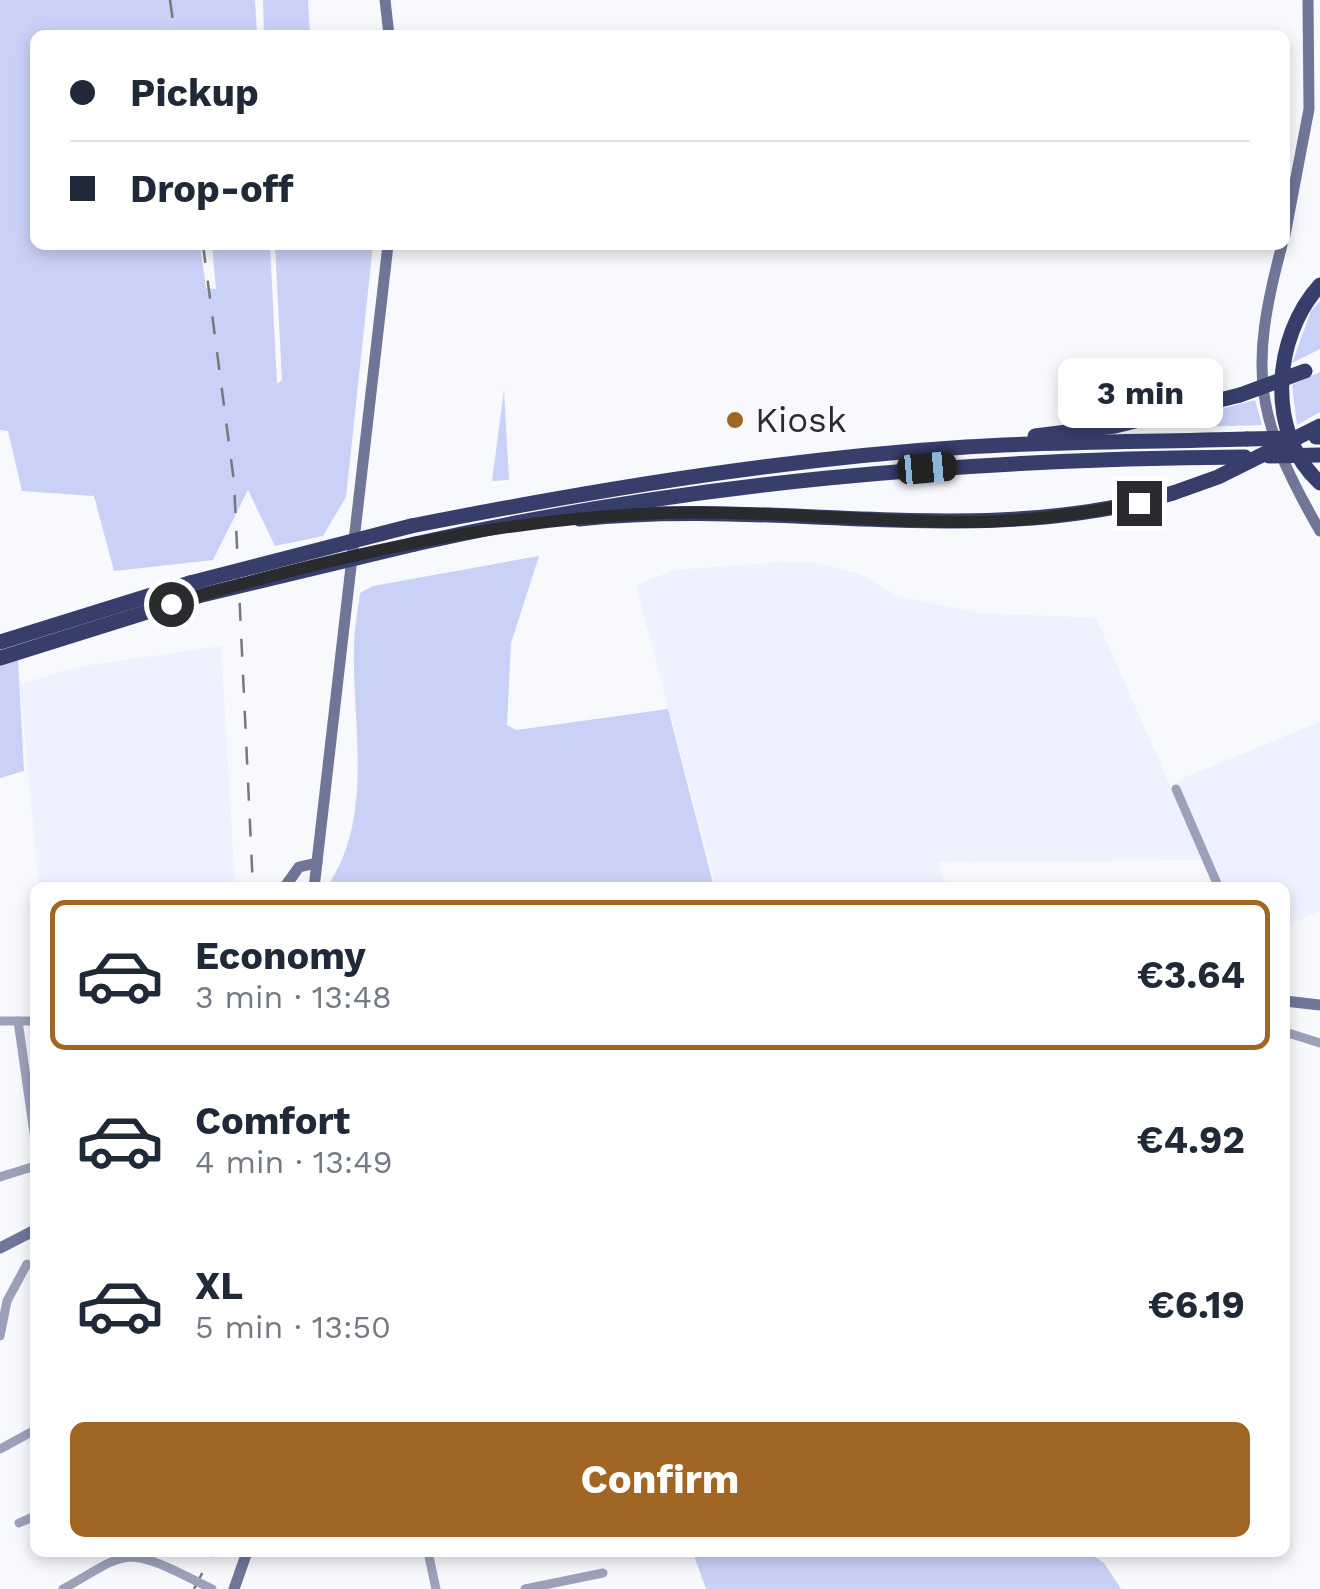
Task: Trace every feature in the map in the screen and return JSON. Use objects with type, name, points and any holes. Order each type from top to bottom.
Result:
[{"type":"highway","points":[[1320,284],[1292,328],[1283,358],[1282,390],[1290,432],[1310,474],[1320,483]]},
{"type":"highway","points":[[968,447],[979,442],[1115,426],[1240,395],[1320,363]]},
{"type":"highway","points":[[0,642],[412,526],[720,473],[968,447],[1319,434]]},
{"type":"highway","points":[[485,528],[698,512],[984,522],[1097,511],[1218,477],[1319,434]]},
{"type":"highway","points":[[0,658],[194,589],[620,503],[826,476],[994,462],[1320,455]]},
{"type":"main road","points":[[386,0],[388,30]]},
{"type":"main road","points":[[1290,208],[1309,109],[1308,0]]},
{"type":"main road","points":[[315,882],[387,250]]},
{"type":"main road","points":[[1281,250],[1262,344],[1260,378],[1274,448],[1320,531]]},
{"type":"main road","points":[[288,882],[299,867],[317,863]]},
{"type":"main road","points":[[1290,1002],[1320,1005]]},
{"type":"main road","points":[[0,1248],[30,1233]]},
{"type":"main road","points":[[234,1589],[246,1557]]},
{"type":"street","points":[[1176,790],[1216,882]]},
{"type":"street","points":[[0,1021],[30,1021]]},
{"type":"street","points":[[18,1021],[30,1105]]},
{"type":"street","points":[[1290,1034],[1320,1044]]},
{"type":"street","points":[[0,1176],[30,1167]]},
{"type":"street","points":[[0,1336],[7,1301],[27,1264]]},
{"type":"street","points":[[0,1449],[30,1433]]},
{"type":"street","points":[[19,1522],[30,1518]]},
{"type":"street","points":[[63,1589],[116,1557]]},
{"type":"street","points":[[142,1557],[212,1589]]},
{"type":"street","points":[[429,1557],[436,1589]]},
{"type":"street","points":[[525,1589],[603,1573]]},
{"type":"shaded area","points":[[0,0],[255,0],[257,30],[30,30],[30,250],[201,250],[206,288],[216,289],[212,250],[270,250],[277,384],[282,380],[275,250],[372,250],[346,497],[323,536],[275,546],[248,490],[213,560],[114,571],[94,496],[22,491],[8,431],[0,430]]},
{"type":"shaded area","points":[[263,0],[308,0],[310,30],[264,30]]},
{"type":"shaded area","points":[[1320,301],[1320,349],[1292,363],[1311,311]]},
{"type":"shaded area","points":[[1320,372],[1320,412],[1297,425],[1292,385]]},
{"type":"shaded area","points":[[504,390],[509,480],[492,481]]},
{"type":"shaded area","points":[[1255,400],[1262,425],[1193,427],[1191,417]]},
{"type":"shaded area","points":[[539,556],[511,643],[507,725],[516,730],[668,709],[713,882],[330,882],[342,860],[356,801],[355,627],[360,593],[373,586]]},
{"type":"shaded area","points":[[818,563],[861,574],[896,596],[979,613],[1096,618],[1203,860],[938,862],[945,882],[715,882],[636,585],[674,570]]},
{"type":"shaded area","points":[[221,646],[235,882],[39,882],[20,684],[78,667]]},
{"type":"shaded area","points":[[18,659],[24,771],[0,778],[0,665]]},
{"type":"shaded area","points":[[1320,722],[1320,911],[1290,924],[1290,882],[1217,882],[1176,781]]},
{"type":"shaded area","points":[[694,1557],[1096,1557],[1121,1589],[706,1589]]},
{"type":"railway","points":[[170,0],[174,30]]},
{"type":"railway","points":[[204,250],[234,482],[253,882]]},
{"type":"railway","points":[[194,1589],[210,1557]]},
{"type":"place","name":"Kiosk","points":[[735,420]]},
{"type":"route","points":[[171,604],[268,576],[485,528],[698,512],[967,522],[1032,519],[1139,503]]}]
